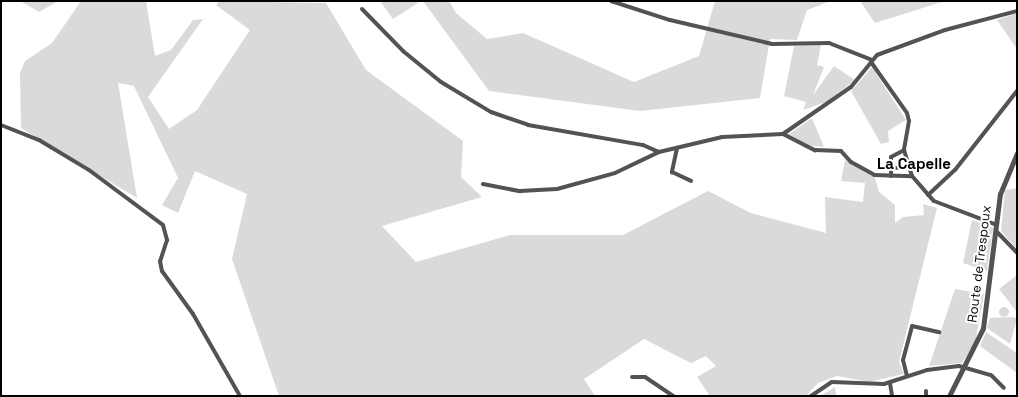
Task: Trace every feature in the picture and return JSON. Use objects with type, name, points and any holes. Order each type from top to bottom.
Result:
[{"type":"street","points":[[611,1],[670,20],[772,44],[829,43],[871,61],[908,117],[904,150],[910,165],[912,176],[928,195],[950,209],[998,225]]},
{"type":"street","points":[[362,9],[403,51],[441,82],[491,112],[528,125],[643,145],[658,152]]},
{"type":"street","points":[[783,134],[851,87],[871,61],[944,30],[1017,11]]},
{"type":"street","points":[[928,195],[955,170],[1017,91]]},
{"type":"street","points":[[1,125],[39,140],[89,170],[163,225],[167,240],[160,261],[170,287],[194,314],[240,396]]},
{"type":"street","points":[[483,184],[520,191],[557,189],[615,173],[658,152],[722,137],[783,134],[814,150],[840,151],[863,170],[874,175],[912,176]]},
{"type":"street","points":[[677,148],[672,172],[691,181]]},
{"type":"street","points":[[891,176],[891,157],[904,150]]},
{"type":"street","name":"Route de Trespoux","points":[[949,396],[984,328],[998,225],[1000,194],[1017,153]]},
{"type":"street","points":[[891,169],[910,165]]},
{"type":"street","points":[[997,232],[1017,253]]},
{"type":"street","points":[[907,376],[903,360],[912,326],[939,332]]},
{"type":"street","points":[[811,396],[832,382],[890,383],[927,370],[965,367],[991,375],[1004,388]]},
{"type":"street","points":[[632,376],[646,377],[673,396]]},
{"type":"street","points":[[890,383],[892,396]]},
{"type":"shaded area","points":[[20,1],[58,1],[39,12]]},
{"type":"shaded area","points":[[81,1],[146,1],[155,56],[171,50],[193,20],[203,19],[148,97],[169,129],[197,110],[250,30],[216,5],[219,1],[326,3],[366,70],[463,141],[461,177],[482,197],[382,226],[416,262],[510,235],[623,235],[708,191],[751,213],[826,233],[825,197],[863,202],[865,183],[841,181],[845,160],[875,178],[879,192],[895,205],[895,223],[903,217],[924,215],[923,204],[937,208],[899,362],[904,374],[869,382],[837,376],[818,383],[806,396],[710,396],[697,377],[716,366],[706,356],[691,363],[644,339],[584,379],[595,396],[279,396],[232,259],[247,194],[195,171],[178,213],[162,205],[178,178],[134,86],[118,83],[137,198],[21,128],[20,73],[25,61],[52,43]]},
{"type":"shaded area","points":[[380,1],[421,1],[393,19]]},
{"type":"shaded area","points":[[423,1],[449,1],[456,13],[487,39],[523,33],[634,82],[699,56],[715,1],[831,1],[807,10],[797,40],[770,39],[760,98],[640,111],[489,91]]},
{"type":"shaded area","points":[[860,1],[945,1],[875,23]]},
{"type":"shaded area","points":[[1017,13],[1017,49],[997,20]]},
{"type":"shaded area","points":[[821,45],[817,65],[824,67],[813,95],[834,66],[855,80],[826,102],[803,110],[806,102],[784,96],[794,46]]},
{"type":"shaded area","points":[[872,67],[906,120],[888,131],[889,142],[881,144],[851,91]]},
{"type":"shaded area","points":[[812,118],[824,147],[812,146],[788,135]]},
{"type":"shaded area","points":[[1017,188],[1017,249],[1001,231],[1005,190]]},
{"type":"shaded area","points":[[972,220],[993,228],[987,271],[963,263]]},
{"type":"shaded area","points":[[1017,275],[1017,312],[999,289]]},
{"type":"shaded area","points":[[955,289],[984,294],[975,343],[962,363],[929,366]]},
{"type":"shaded area","points":[[1002,307],[1006,307],[1008,308],[1008,316],[1002,317],[999,314],[999,310]]},
{"type":"shaded area","points":[[1013,317],[1017,319],[1010,344],[987,328],[990,318]]},
{"type":"shaded area","points":[[986,332],[1017,353],[1017,373],[980,346]]},
{"type":"shaded area","points":[[835,387],[836,396],[820,396]]},
{"type":"district","name":"La Capelle","points":[[914,164]]}]
